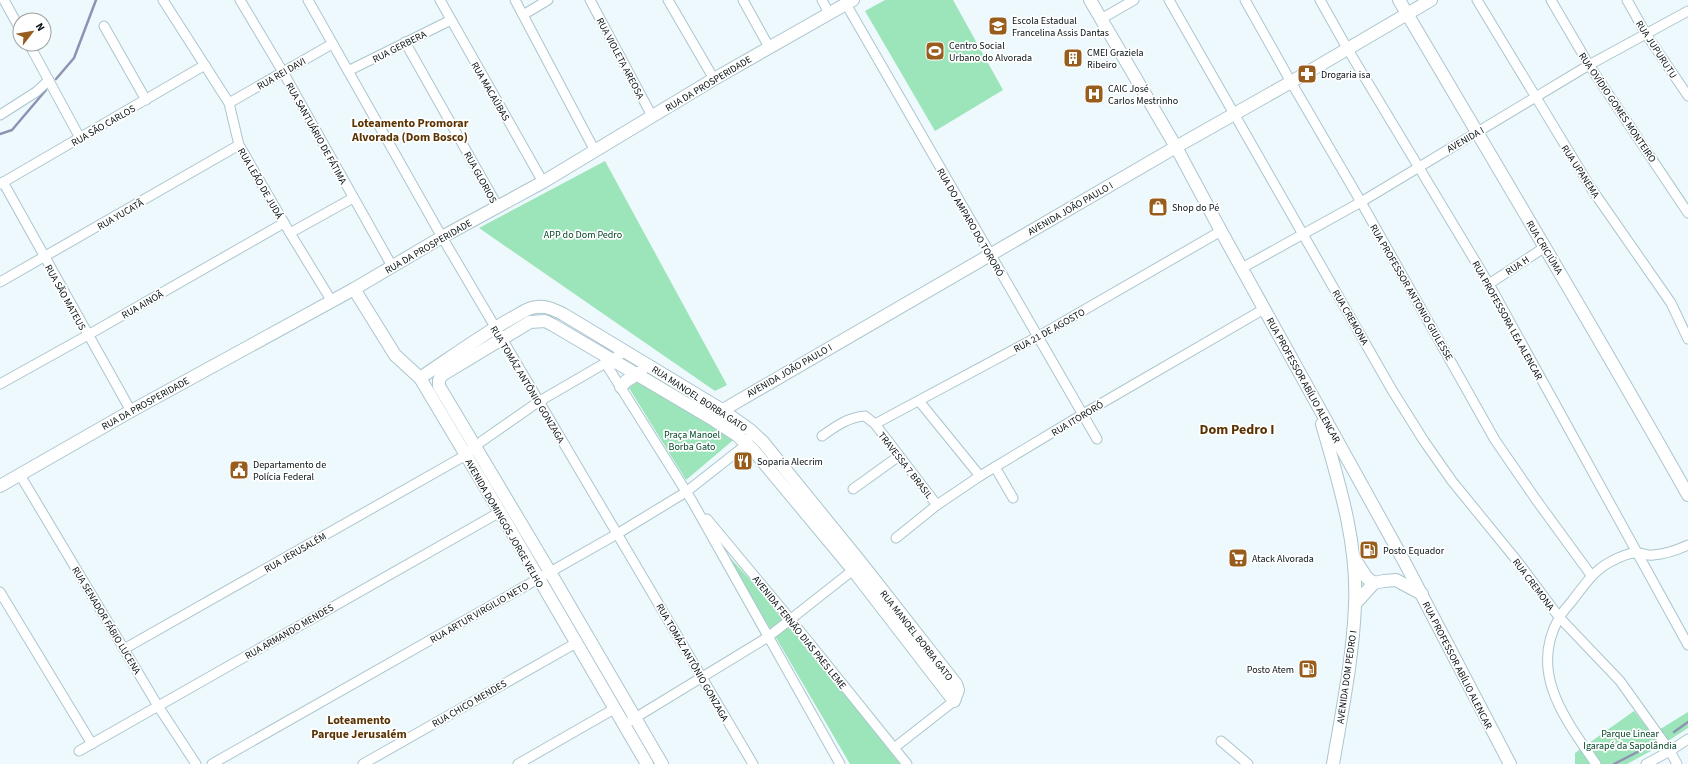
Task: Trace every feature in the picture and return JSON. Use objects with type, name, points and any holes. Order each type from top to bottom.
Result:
[{"type":"street","points":[[4,0],[12,14]]},
{"type":"street","name":"RUA SANTUÁRIO DE FÁTIMA","points":[[240,0],[283,72],[352,198],[392,266]]},
{"type":"street","name":"RUA TOMÁZ ANTÔNIO GONZAGA","points":[[308,0],[494,328],[753,764]]},
{"type":"street","name":"RUA MACAÚBAS","points":[[440,0],[543,182]]},
{"type":"street","points":[[515,0],[595,151]]},
{"type":"street","points":[[523,15],[548,0]]},
{"type":"street","name":"RUA VIOLETA AREOSA","points":[[590,0],[652,116]]},
{"type":"street","points":[[668,0],[714,79]]},
{"type":"street","points":[[743,0],[769,47]]},
{"type":"street","points":[[822,0],[829,13]]},
{"type":"street","name":"RUA PROFESSOR ABÍLIO ALENCAR","points":[[1090,0],[1176,147],[1315,402],[1405,563],[1510,764]]},
{"type":"street","points":[[1101,19],[1134,0]]},
{"type":"street","name":"RUA CREMONA","points":[[1169,0],[1392,390],[1424,440],[1452,481],[1518,562],[1559,617],[1620,681],[1677,764]]},
{"type":"street","name":"RUA PROFESSOR ANTONIO GIULESSE","points":[[1246,0],[1291,82],[1361,202],[1495,440],[1537,501],[1592,575]]},
{"type":"street","name":"RUA PROFESSORA LEA ALENCAR","points":[[1320,0],[1347,48],[1489,284],[1688,645]]},
{"type":"street","name":"RUA CRICIÚMA","points":[[1399,0],[1545,247],[1688,495]]},
{"type":"street","name":"AVENIDA JOÃO PAULO I","points":[[709,417],[1431,0]]},
{"type":"street","name":"RUA UPANEMA","points":[[1477,0],[1535,98],[1591,188],[1671,302],[1688,339]]},
{"type":"street","name":"RUA OVÍDIO GOMES MONTEIRO","points":[[1551,0],[1589,65],[1688,213]]},
{"type":"street","name":"RUA JUPURUTU","points":[[1627,0],[1646,34],[1688,96]]},
{"type":"street","name":"RUA LEÃO DE JUDÁ","points":[[168,2],[204,65],[229,103],[239,145],[331,300]]},
{"type":"street","name":"RUA DA PROSPERIDADE","points":[[0,486],[131,411],[331,300],[354,289],[442,237],[543,182],[714,79],[849,2]]},
{"type":"street","name":"RUA DO AMPARO DO TORORÓ","points":[[849,2],[990,255],[1039,336],[1097,438]]},
{"type":"street","name":"AVENIDA I","points":[[1242,268],[1361,202],[1589,65],[1688,11]]},
{"type":"street","name":"RUA GERBERA","points":[[348,72],[451,20]]},
{"type":"street","points":[[104,26],[146,100]]},
{"type":"street","name":"RUA GLORIOS","points":[[406,42],[498,207]]},
{"type":"street","name":"RUA REI DAVI","points":[[229,103],[332,44]]},
{"type":"street","points":[[33,52],[80,138]]},
{"type":"street","name":"RUA SÃO CARLOS","points":[[1,183],[204,65]]},
{"type":"street","points":[[0,115],[36,92],[49,80]]},
{"type":"street","name":"RUA YUCATÃ","points":[[0,282],[45,258],[239,145]]},
{"type":"street","name":"RUA SÃO MATEUS","points":[[1,183],[131,411]]},
{"type":"street","points":[[290,233],[352,198]]},
{"type":"street","name":"RUA AINOÃ","points":[[0,384],[284,222]]},
{"type":"street","name":"RUA 21 DE AGOSTO","points":[[875,424],[1039,336],[1221,231]]},
{"type":"street","name":"RUA H","points":[[1489,284],[1545,247]]},
{"type":"street","name":"AVENIDA DOMINGOS JORGE VELHO","points":[[354,289],[395,355],[404,365],[420,378],[500,512],[646,764]]},
{"type":"street","name":"RUA MANOEL BORBA GATO","points":[[420,378],[494,328],[528,309],[544,306],[553,309],[654,367],[722,410],[750,430],[763,442],[858,567],[954,701]]},
{"type":"street","name":"RUA ITORORÓ","points":[[896,538],[937,505],[980,476],[1083,414],[1264,309]]},
{"type":"street","name":"RUA MANOEL BORBA GATO","points":[[438,380],[442,375],[530,322],[545,321],[609,362],[636,374],[709,417],[747,444],[858,567]]},
{"type":"street","name":"RUA JERUSALÉM","points":[[124,649],[466,455],[475,446],[538,402],[626,351]]},
{"type":"street","name":"AVENIDA FERNÃO DIAS PAES LEME","points":[[609,362],[621,388],[692,501],[840,764]]},
{"type":"street","points":[[621,388],[626,381],[636,374],[654,367]]},
{"type":"street","name":"AVENIDA DOMINGOS JORGE VELHO","points":[[438,380],[439,386],[662,764]]},
{"type":"street","points":[[919,401],[980,476]]},
{"type":"street","name":"AVENIDA DOM PEDRO I","points":[[1315,402],[1339,483],[1354,556],[1356,604],[1351,658],[1333,764]]},
{"type":"street","points":[[822,436],[843,422],[857,416],[865,416],[875,424]]},
{"type":"street","name":"TRAVESSA 7 BRASIL","points":[[875,424],[937,505]]},
{"type":"street","points":[[747,444],[750,430]]},
{"type":"street","name":"RUA ARTUR VIRGILIO NETO","points":[[212,764],[617,534],[686,492],[747,444]]},
{"type":"street","points":[[853,489],[899,456]]},
{"type":"street","points":[[995,467],[1013,498]]},
{"type":"street","name":"RUA SENADOR FÁBIO LUCENA","points":[[20,475],[158,706],[196,764]]},
{"type":"street","points":[[1339,483],[1347,477],[1358,478]]},
{"type":"street","name":"AVENIDA FERNÃO DIAS PAES LEME","points":[[692,501],[792,620],[907,764]]},
{"type":"street","name":"RUA ARMANDO MENDES","points":[[79,751],[500,512]]},
{"type":"street","points":[[1596,764],[1566,721],[1552,688],[1547,659],[1552,634],[1559,617],[1592,575],[1609,562],[1627,555],[1638,553],[1645,555],[1659,554],[1676,550],[1688,545]]},
{"type":"street","points":[[1354,556],[1367,578],[1374,583]]},
{"type":"street","points":[[1396,580],[1405,563]]},
{"type":"street","points":[[623,725],[768,637],[792,620],[858,567]]},
{"type":"street","points":[[1356,604],[1374,583],[1396,580],[1422,594]]},
{"type":"street","points":[[0,592],[92,744]]},
{"type":"street","name":"RUA CHICO MENDES","points":[[363,764],[576,643]]},
{"type":"street","points":[[894,748],[954,701]]},
{"type":"street","points":[[518,764],[614,709]]},
{"type":"street","points":[[1646,764],[1670,752],[1688,739]]},
{"type":"street","points":[[1220,741],[1248,764]]},
{"type":"green space","name":"Centro Social Urbano do Alvorada","points":[[885,0],[953,0],[1003,90],[935,131],[865,11]]},
{"type":"green space","name":"APP do Dom Pedro","points":[[605,161],[727,385],[715,391],[479,228]]},
{"type":"green space","name":"Praça Manoel Borba Gato","points":[[642,378],[738,436],[686,480],[629,388]]},
{"type":"green space","points":[[715,541],[788,622],[900,764],[850,764],[775,636]]},
{"type":"green space","name":"Parque Linear Igarapé da Sapolândia","points":[[1634,711],[1651,733],[1688,712],[1688,728],[1660,746],[1627,764],[1575,764],[1575,753]]},
{"type":"waterway","points":[[56,79],[74,58],[96,0]]},
{"type":"waterway","points":[[0,134],[12,130],[46,90]]},
{"type":"waterway","points":[[1674,732],[1688,722]]},
{"type":"waterway","points":[[1614,764],[1649,746]]},
{"type":"place","name":"Escola Estadual Francelina Assis Dantas","points":[[998,26]]},
{"type":"place","name":"Centro Social Urbano do Alvorada","points":[[935,51]]},
{"type":"place","name":"CMEI Graziela Ribeiro","points":[[1073,58]]},
{"type":"place","name":"Drogaria isa","points":[[1307,74]]},
{"type":"place","name":"CAIC José Carlos Mestrinho","points":[[1094,94]]},
{"type":"place","name":"Shop do Pé","points":[[1158,207]]},
{"type":"place","name":"Soparia Alecrim","points":[[743,461]]},
{"type":"place","name":"Departamento de Polícia Federal","points":[[239,470]]},
{"type":"place","name":"Posto Equador","points":[[1369,550]]},
{"type":"place","name":"Atack Alvorada","points":[[1238,558]]},
{"type":"place","name":"Posto Atem","points":[[1308,669]]},
{"type":"district","name":"Loteamento Promorar Alvorada (Dom Bosco)","points":[[410,130]]},
{"type":"district","name":"Dom Pedro I","points":[[1237,429]]},
{"type":"district","name":"Loteamento Parque Jerusalém","points":[[359,727]]}]
